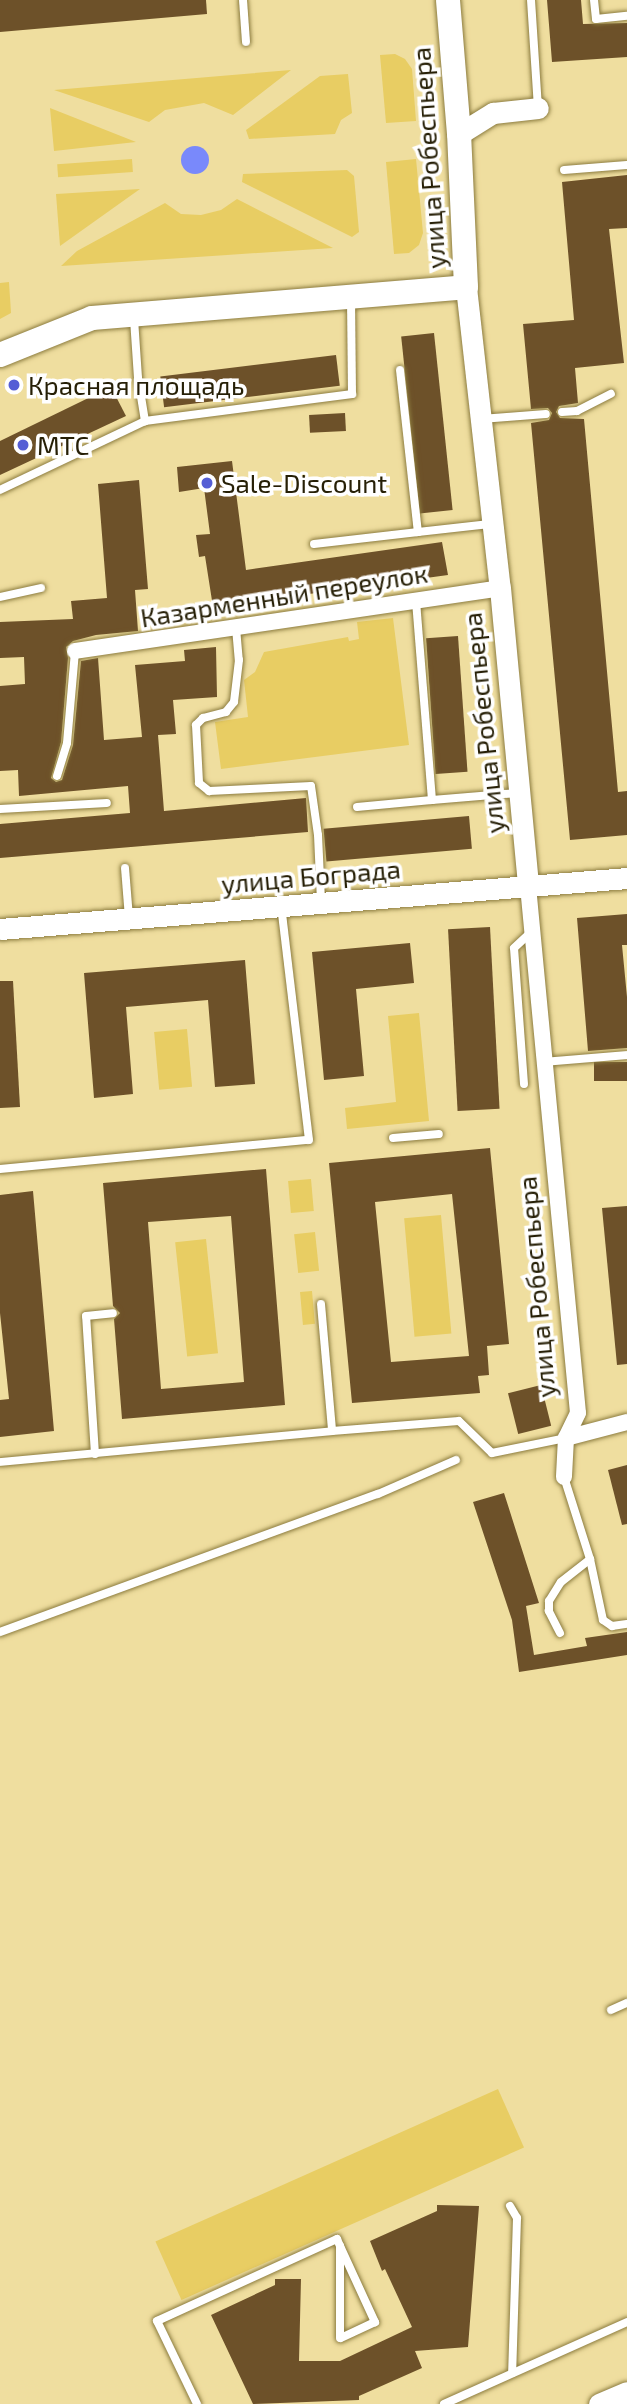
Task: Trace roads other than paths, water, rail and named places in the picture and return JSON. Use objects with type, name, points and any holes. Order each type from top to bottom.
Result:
[{"type":"main road","name":"улица Робеспьера","points":[[451,2],[466,287],[521,793],[527,886]]},
{"type":"main road","points":[[459,134],[493,113],[538,108]]},
{"type":"main road","points":[[0,355],[92,318],[133,312],[466,287]]},
{"type":"main road","name":"улица Бограда","points":[[0,929],[627,877]]},
{"type":"main road","points":[[599,2404],[627,2392]]},
{"type":"street","name":"Казарменный переулок","points":[[75,651],[500,588]]},
{"type":"street","name":"улица Робеспьера","points":[[527,886],[578,1413],[566,1437],[564,1477]]},
{"type":"street","points":[[566,1437],[627,1422]]},
{"type":"lane","points":[[243,0],[246,42]]},
{"type":"lane","points":[[531,0],[538,108]]},
{"type":"lane","points":[[594,0],[596,19],[627,16]]},
{"type":"lane","points":[[564,170],[627,165]]},
{"type":"lane","points":[[0,491],[145,421],[352,394],[351,296]]},
{"type":"lane","points":[[133,312],[138,378],[145,421]]},
{"type":"lane","points":[[400,370],[418,532]]},
{"type":"lane","points":[[562,412],[577,411],[611,394]]},
{"type":"lane","points":[[481,419],[546,414]]},
{"type":"lane","points":[[314,544],[493,524]]},
{"type":"lane","points":[[0,597],[41,589]]},
{"type":"lane","points":[[416,600],[432,800]]},
{"type":"lane","points":[[236,628],[239,660],[234,702],[226,712],[203,718],[196,724],[199,783],[209,791],[311,786],[318,835],[321,903]]},
{"type":"lane","points":[[57,776],[67,743],[75,651]]},
{"type":"lane","points":[[357,807],[521,793]]},
{"type":"lane","points":[[0,809],[107,803]]},
{"type":"lane","points":[[125,869],[129,919]]},
{"type":"lane","points":[[0,1169],[309,1140],[281,906]]},
{"type":"lane","points":[[524,1084],[514,948],[532,931]]},
{"type":"lane","points":[[544,1062],[627,1055]]},
{"type":"lane","points":[[393,1138],[439,1134]]},
{"type":"lane","points":[[321,1304],[332,1431]]},
{"type":"lane","points":[[95,1454],[86,1316],[113,1313]]},
{"type":"lane","points":[[0,1462],[459,1421],[492,1453],[566,1437]]},
{"type":"lane","points":[[0,1632],[365,1499],[456,1460]]},
{"type":"lane","points":[[564,1477],[590,1559],[603,1620],[612,1626],[627,1624]]},
{"type":"lane","points":[[561,1633],[549,1611],[549,1601],[561,1582],[590,1559]]},
{"type":"lane","points":[[611,2010],[627,2003]]},
{"type":"lane","points":[[510,2206],[517,2218],[512,2374]]},
{"type":"lane","points":[[197,2404],[157,2321],[337,2239],[341,2246],[375,2322],[340,2338],[341,2246]]},
{"type":"lane","points":[[444,2404],[627,2322]]},
{"type":"water","points":[[195,146],[205,150],[209,160],[205,170],[195,174],[185,170],[181,160],[185,150]]},
{"type":"place","name":"Красная площадь","points":[[14,385]]},
{"type":"place","name":"МТС","points":[[23,445]]},
{"type":"place","name":"Sale-Discount","points":[[207,483]]}]
